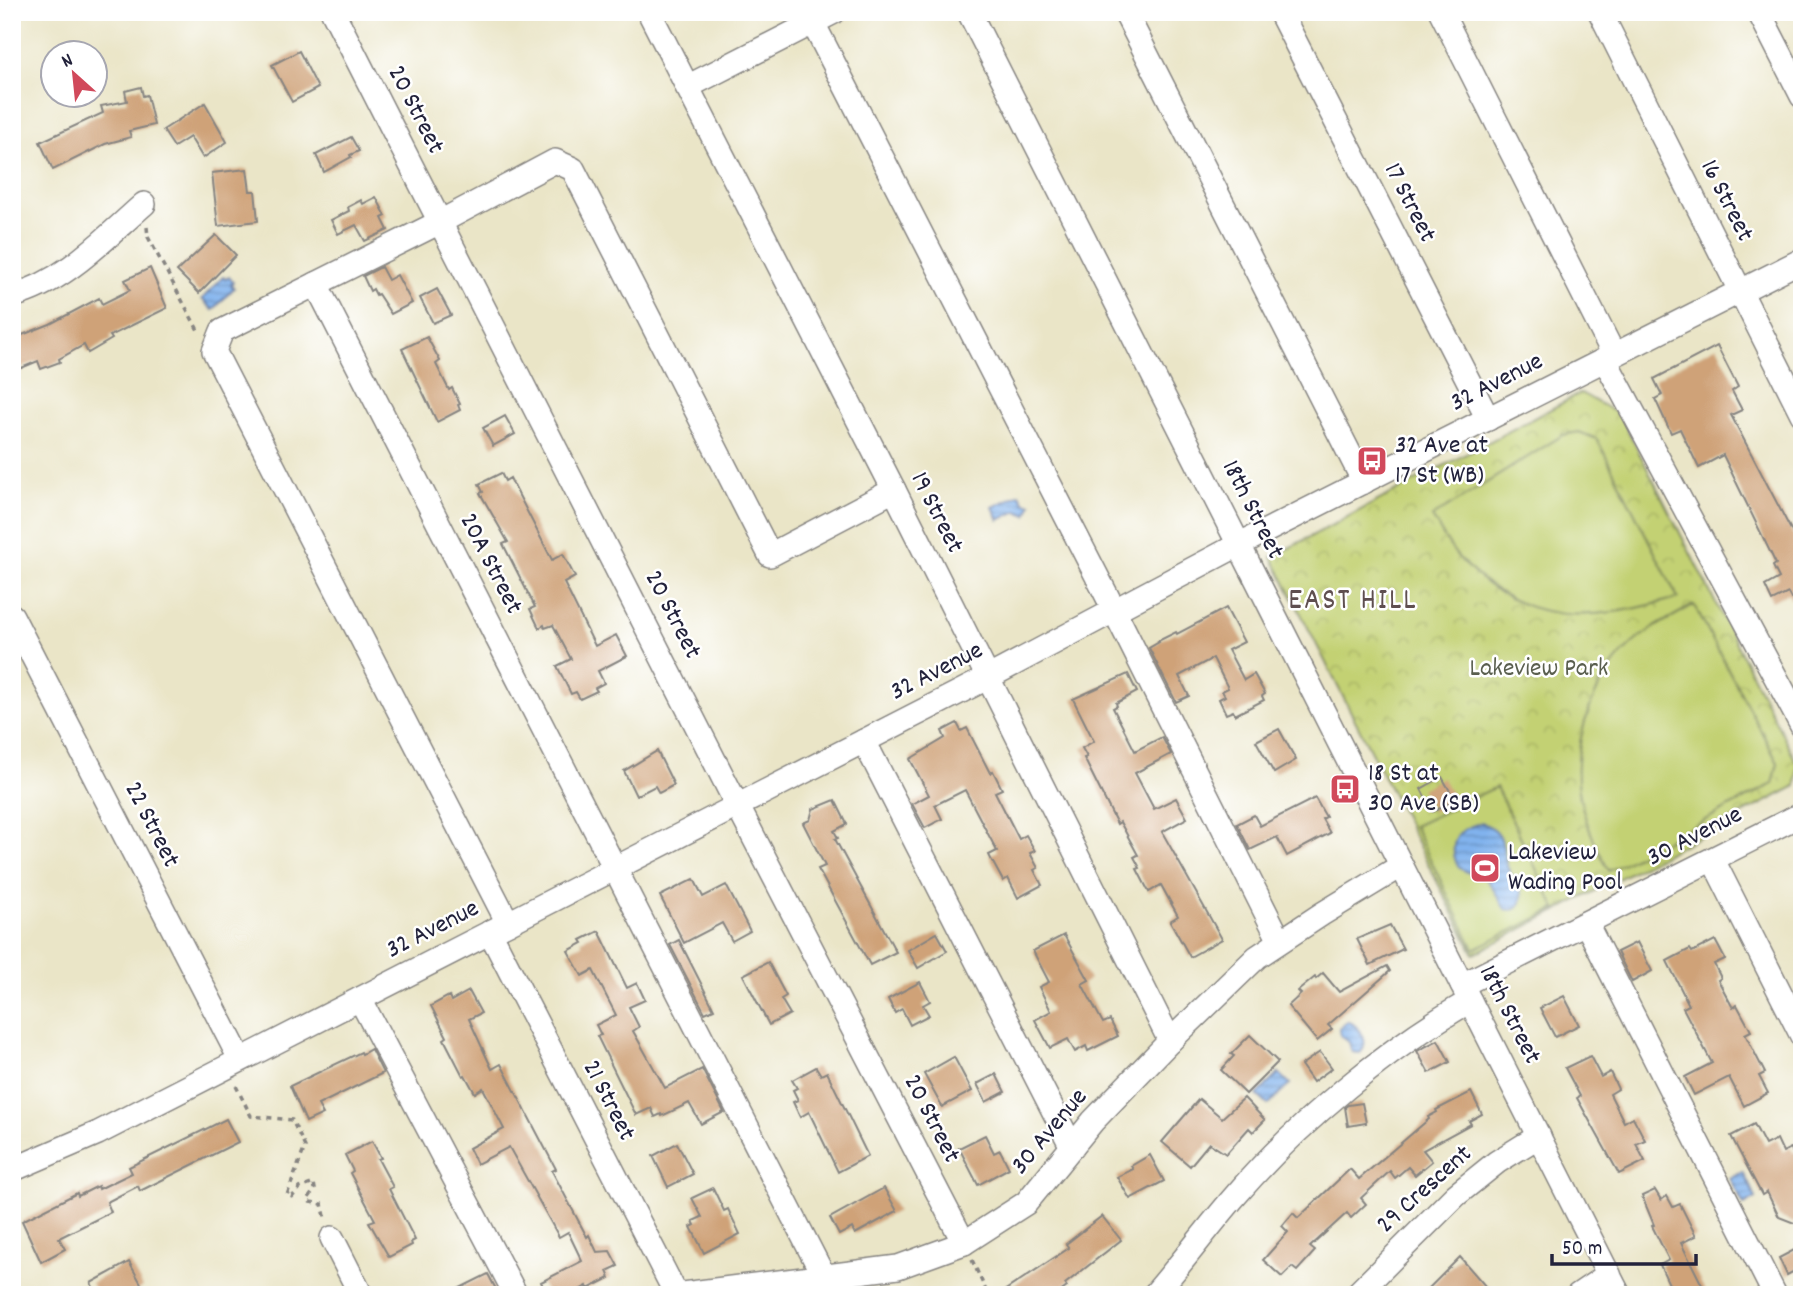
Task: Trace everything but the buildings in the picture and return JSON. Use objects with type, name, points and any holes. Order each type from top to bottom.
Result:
[{"type":"street","name":"20 Street","points":[[333,12],[737,805],[964,1243]]},
{"type":"street","name":"19 Street","points":[[649,12],[894,491],[1170,1041]]},
{"type":"street","points":[[687,87],[834,12]]},
{"type":"street","name":"18th Street","points":[[968,12],[1614,1285]]},
{"type":"street","points":[[1125,12],[1364,482]]},
{"type":"street","name":"17 Street","points":[[1280,12],[1489,419]]},
{"type":"street","points":[[1441,12],[1610,357],[1802,726]]},
{"type":"street","name":"16 Street","points":[[1600,12],[1802,414]]},
{"type":"street","points":[[1759,12],[1802,96]]},
{"type":"street","points":[[813,23],[1280,941]]},
{"type":"street","points":[[214,350],[222,331],[555,161],[573,169],[770,555],[894,491]]},
{"type":"street","points":[[12,296],[31,291],[77,262],[144,204]]},
{"type":"street","name":"32 Avenue","points":[[12,1170],[98,1133],[987,678],[1238,545],[1802,260]]},
{"type":"street","name":"20A Street","points":[[316,284],[824,1277]]},
{"type":"street","name":"21 Street","points":[[214,350],[499,928],[675,1295]]},
{"type":"street","name":"22 Street","points":[[12,616],[240,1059]]},
{"type":"street","points":[[864,741],[1072,1147]]},
{"type":"street","name":"30 Avenue","points":[[1154,1295],[1236,1195],[1285,1142],[1367,1072],[1444,1015],[1466,993],[1586,923],[1802,814]]},
{"type":"street","points":[[1713,860],[1802,1036]]},
{"type":"street","name":"30 Avenue","points":[[675,1295],[898,1267],[964,1243],[1026,1203],[1093,1121],[1170,1041],[1257,957],[1401,866]]},
{"type":"street","points":[[1586,923],[1775,1295]]},
{"type":"street","points":[[360,999],[516,1295]]},
{"type":"street","name":"32 Avenue","points":[[12,1187],[98,1133]]},
{"type":"street","name":"29 Crescent","points":[[1356,1295],[1455,1195],[1497,1162],[1539,1136]]},
{"type":"street","points":[[332,1238],[360,1295]]},
{"type":"street","points":[[1578,1295],[1614,1285]]},
{"type":"path","points":[[144,204],[148,237],[201,335],[214,350]]},
{"type":"path","points":[[236,1084],[251,1116],[292,1119],[305,1147],[287,1195],[292,1197],[300,1188],[314,1183],[315,1189],[308,1199],[310,1202],[322,1204],[332,1238]]},
{"type":"path","points":[[964,1243],[988,1295]]},
{"type":"green space","name":"Lakeview Park","points":[[1581,393],[1620,415],[1798,765],[1796,786],[1474,954],[1272,557]]},
{"type":"green space","points":[[1579,432],[1597,439],[1678,598],[1617,612],[1561,614],[1535,608],[1509,598],[1484,581],[1459,558],[1441,533],[1432,517],[1563,435]]},
{"type":"green space","points":[[1694,605],[1778,763],[1773,784],[1609,871],[1587,822],[1579,791],[1579,749],[1583,728],[1599,688],[1624,652],[1652,629]]},
{"type":"green space","name":"Lakeview Wading Pool","points":[[1496,787],[1556,909],[1474,949],[1414,826]]},
{"type":"water","points":[[223,277],[229,277],[234,288],[213,310],[202,299]]},
{"type":"water","points":[[1020,494],[1024,502],[1031,504],[1027,515],[1017,511],[999,520],[993,507]]},
{"type":"water","points":[[1481,823],[1495,830],[1502,840],[1507,866],[1522,895],[1519,906],[1515,909],[1505,909],[1487,880],[1461,869],[1454,856],[1457,836],[1467,828]]},
{"type":"water","points":[[1348,1021],[1363,1036],[1364,1045],[1360,1053],[1352,1052],[1349,1042],[1340,1035],[1339,1028]]},
{"type":"water","points":[[1279,1073],[1290,1084],[1268,1105],[1257,1095]]},
{"type":"water","points":[[1743,1172],[1756,1198],[1744,1205],[1730,1178]]},
{"type":"place","name":"32 Ave at 17 St (WB)","points":[[1372,461]]},
{"type":"place","name":"18 St at 30 Ave (SB)","points":[[1345,789]]},
{"type":"place","name":"Lakeview Wading Pool","points":[[1485,868]]},
{"type":"district","name":"EAST HILL","points":[[1353,602]]}]
